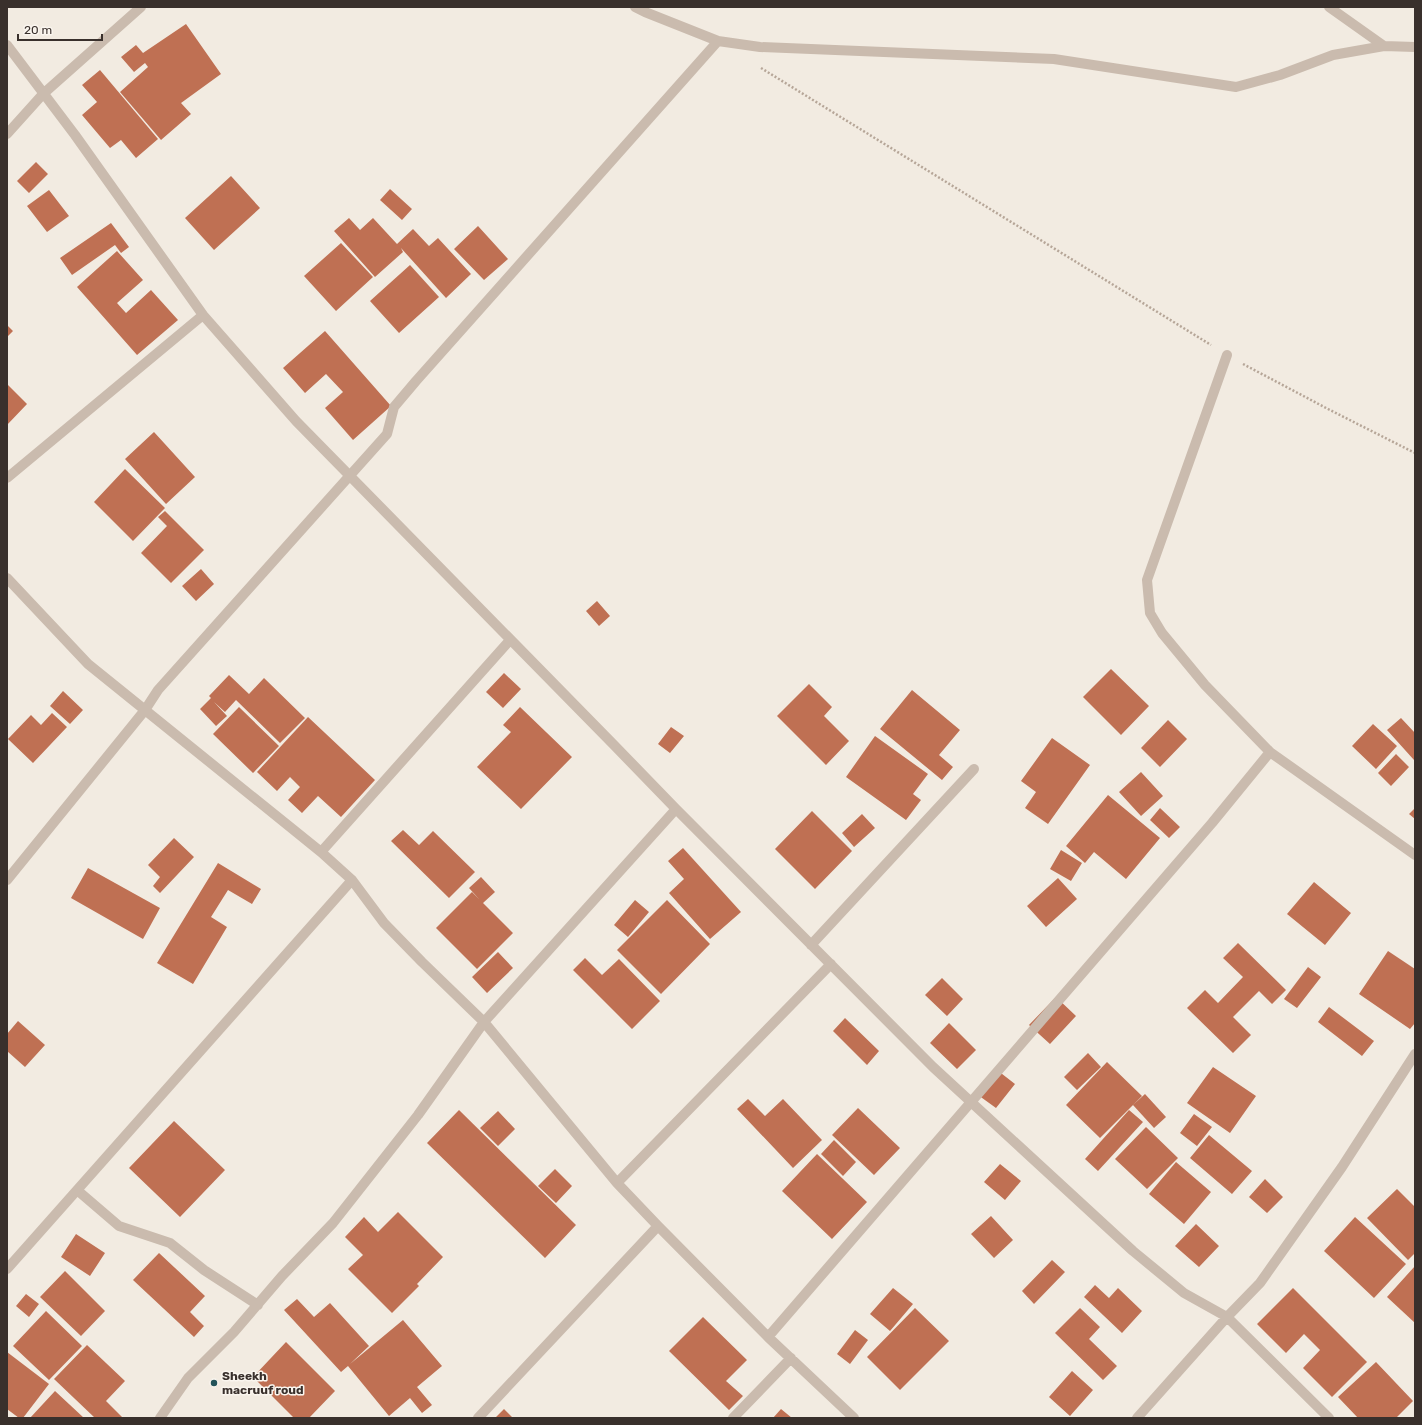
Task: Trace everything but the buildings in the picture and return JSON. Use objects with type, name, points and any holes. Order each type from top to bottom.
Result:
[{"type":"street","points":[[7,134],[43,94],[141,7]]},
{"type":"street","points":[[635,7],[718,41],[760,47],[1054,58],[1236,87],[1280,75],[1333,55],[1384,46],[1415,46]]},
{"type":"street","points":[[1329,7],[1384,46]]},
{"type":"street","points":[[7,880],[145,710],[158,690],[387,434],[394,407],[416,381],[718,41]]},
{"type":"street","points":[[7,45],[75,135],[203,315],[296,421],[676,809],[933,1067],[1133,1251],[1184,1293],[1227,1317],[1329,1418]]},
{"type":"street","points":[[7,478],[203,315]]},
{"type":"street","points":[[1227,355],[1148,580],[1150,613],[1162,633],[1205,684],[1270,752],[1415,855]]},
{"type":"street","points":[[7,578],[88,664],[321,852],[352,880],[384,923],[484,1022],[617,1183],[768,1336],[854,1418]]},
{"type":"street","points":[[321,852],[510,640]]},
{"type":"street","points":[[768,1336],[1212,823],[1270,752]]},
{"type":"street","points":[[811,945],[974,769]]},
{"type":"street","points":[[160,1418],[188,1378],[234,1332],[282,1276],[333,1223],[418,1116],[484,1022],[676,809]]},
{"type":"street","points":[[7,1269],[352,880]]},
{"type":"street","points":[[617,1183],[831,964]]},
{"type":"street","points":[[1137,1418],[1227,1317],[1260,1283],[1342,1167],[1415,1054]]},
{"type":"street","points":[[77,1190],[119,1226],[170,1243],[204,1270],[258,1305]]},
{"type":"street","points":[[478,1418],[658,1226]]},
{"type":"street","points":[[733,1418],[791,1358]]},
{"type":"path","points":[[758,66],[1227,355],[1415,453]]},
{"type":"place","name":"Sheekh macruuf roud","points":[[214,1383]]}]
